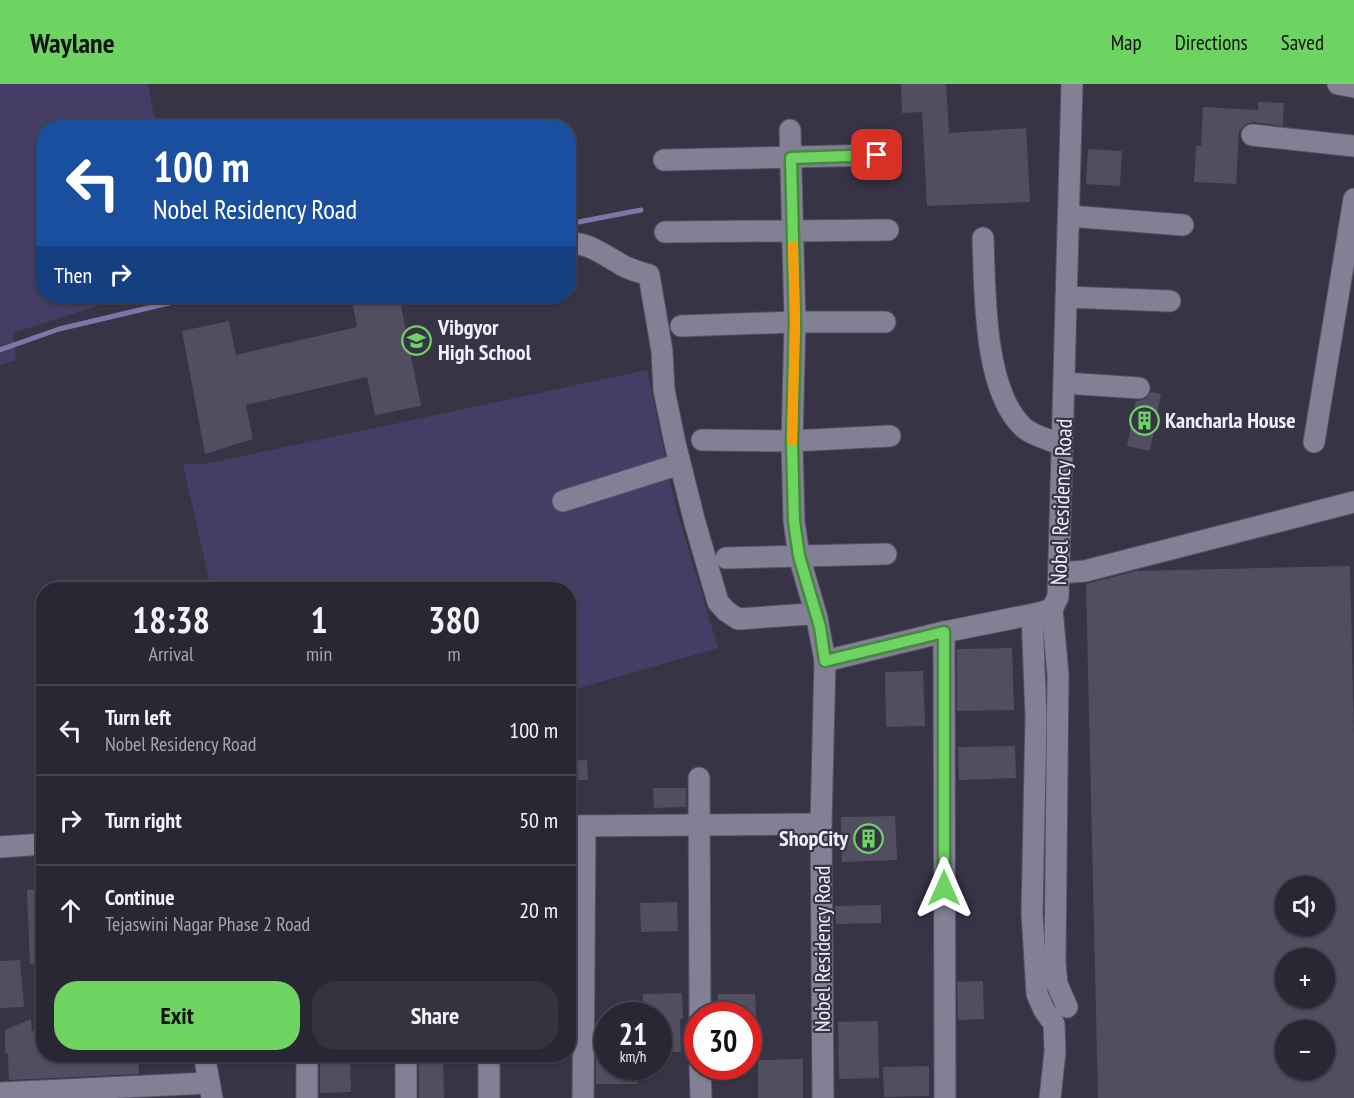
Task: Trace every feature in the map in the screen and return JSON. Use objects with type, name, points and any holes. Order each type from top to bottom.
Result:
[{"type":"street","name":"Nobel Residency Road","points":[[823,1098],[821,824],[825,661],[944,632],[1042,612],[1058,597],[1072,84]]},
{"type":"street","points":[[1338,84],[1354,87]]},
{"type":"street","points":[[790,130],[795,322],[792,441],[794,521],[799,556],[817,618],[825,661]]},
{"type":"street","points":[[1252,135],[1354,146]]},
{"type":"street","points":[[664,160],[877,155]]},
{"type":"street","points":[[1314,442],[1354,199]]},
{"type":"street","points":[[1069,216],[1183,225]]},
{"type":"street","points":[[665,232],[888,230]]},
{"type":"street","points":[[982,238],[987,333],[1003,398],[1025,428],[1062,445]]},
{"type":"street","points":[[576,243],[597,250],[624,266],[649,275],[662,351],[664,390],[695,523],[718,602],[738,619],[809,614],[817,618]]},
{"type":"street","points":[[1066,297],[1170,301]]},
{"type":"street","points":[[681,327],[795,322],[885,322]]},
{"type":"street","points":[[1064,383],[1139,388]]},
{"type":"street","points":[[702,440],[792,441],[890,436]]},
{"type":"street","points":[[563,501],[680,464]]},
{"type":"street","points":[[1059,568],[1085,558],[1123,560],[1354,502]]},
{"type":"street","points":[[726,558],[886,554]]},
{"type":"street","points":[[1042,612],[1058,675],[1055,963],[1057,984],[1067,1007]]},
{"type":"street","points":[[1042,612],[1036,717],[1032,913],[1037,994],[1054,1024],[1055,1052],[1051,1098]]},
{"type":"street","points":[[944,632],[945,1098]]},
{"type":"street","points":[[699,778],[700,1002]]},
{"type":"street","points":[[584,1098],[577,826],[821,824]]},
{"type":"street","points":[[0,847],[36,845]]},
{"type":"street","points":[[0,1093],[211,1090],[206,1062]]},
{"type":"street","points":[[307,1062],[307,1098]]},
{"type":"street","points":[[406,1062],[406,1098]]},
{"type":"street","points":[[489,1062],[489,1098]]},
{"type":"street","points":[[700,1080],[701,1098]]},
{"type":"shaded area","points":[[0,84],[148,84],[155,120],[36,120],[36,303],[105,303],[13,333],[16,360],[0,365]]},
{"type":"shaded area","points":[[647,370],[675,504],[718,648],[576,689],[576,582],[209,582],[183,464],[205,464]]},
{"type":"building","points":[[901,84],[946,84],[949,133],[1026,128],[1030,202],[927,206],[922,112],[902,113]]},
{"type":"building","points":[[1258,102],[1284,103],[1283,126],[1253,122],[1246,124],[1239,131],[1236,184],[1194,182],[1196,146],[1201,146],[1203,107],[1258,110]]},
{"type":"building","points":[[1088,149],[1122,151],[1120,186],[1086,184]]},
{"type":"building","points":[[352,303],[400,303],[421,406],[375,415],[367,377],[246,405],[253,439],[205,454],[182,331],[229,321],[236,355],[357,327]]},
{"type":"building","name":"Kancharla House","points":[[1151,392],[1161,394],[1150,451],[1127,446],[1136,401],[1145,399]]},
{"type":"building","points":[[1350,566],[1354,736],[1354,1098],[1098,1098],[1086,584],[1136,571]]},
{"type":"building","points":[[1012,648],[1014,710],[957,711],[957,649]]},
{"type":"building","points":[[923,671],[925,726],[886,727],[885,672]]},
{"type":"building","points":[[1015,746],[1016,778],[959,780],[958,747]]},
{"type":"building","points":[[587,760],[588,780],[576,780],[576,761]]},
{"type":"building","points":[[653,788],[686,788],[686,807],[654,808]]},
{"type":"building","name":"ShopCity","points":[[895,816],[897,860],[842,862],[841,817]]},
{"type":"building","points":[[36,889],[36,964],[30,964],[27,890]]},
{"type":"building","points":[[677,902],[678,931],[641,932],[640,903]]},
{"type":"building","points":[[881,905],[881,923],[836,924],[835,906]]},
{"type":"building","points":[[20,960],[24,1007],[0,1008],[0,961]]},
{"type":"building","points":[[983,981],[984,1019],[958,1020],[957,982]]},
{"type":"building","points":[[682,993],[681,1052],[672,1052],[672,1002],[643,1002],[643,994]]},
{"type":"building","points":[[718,994],[755,994],[755,1002],[718,1002]]},
{"type":"building","points":[[31,1019],[32,1031],[36,1030],[36,1062],[138,1062],[139,1074],[9,1080],[5,1030]]},
{"type":"building","points":[[878,1021],[879,1078],[839,1079],[838,1022]]},
{"type":"building","points":[[803,1059],[803,1098],[758,1098],[758,1080],[762,1080],[762,1060]]},
{"type":"building","points":[[320,1062],[350,1062],[351,1092],[320,1093]]},
{"type":"building","points":[[419,1062],[443,1062],[444,1098],[419,1098]]},
{"type":"building","points":[[929,1066],[929,1096],[884,1097],[883,1067]]},
{"type":"building","points":[[596,1080],[638,1080],[638,1084],[596,1084]]},
{"type":"waterway","points":[[576,222],[641,210]]},
{"type":"waterway","points":[[0,350],[59,329],[169,303]]},
{"type":"slow traffic","points":[[792,441],[795,322],[793,246]]},
{"type":"place","name":"Vibgyor High School","points":[[417,340]]},
{"type":"place","name":"Kancharla House","points":[[1144,420]]},
{"type":"place","name":"ShopCity","points":[[869,838]]},
{"type":"route","points":[[877,155],[791,158],[795,322],[792,441],[794,521],[799,556],[820,627],[825,661],[944,632],[944,888]]}]
